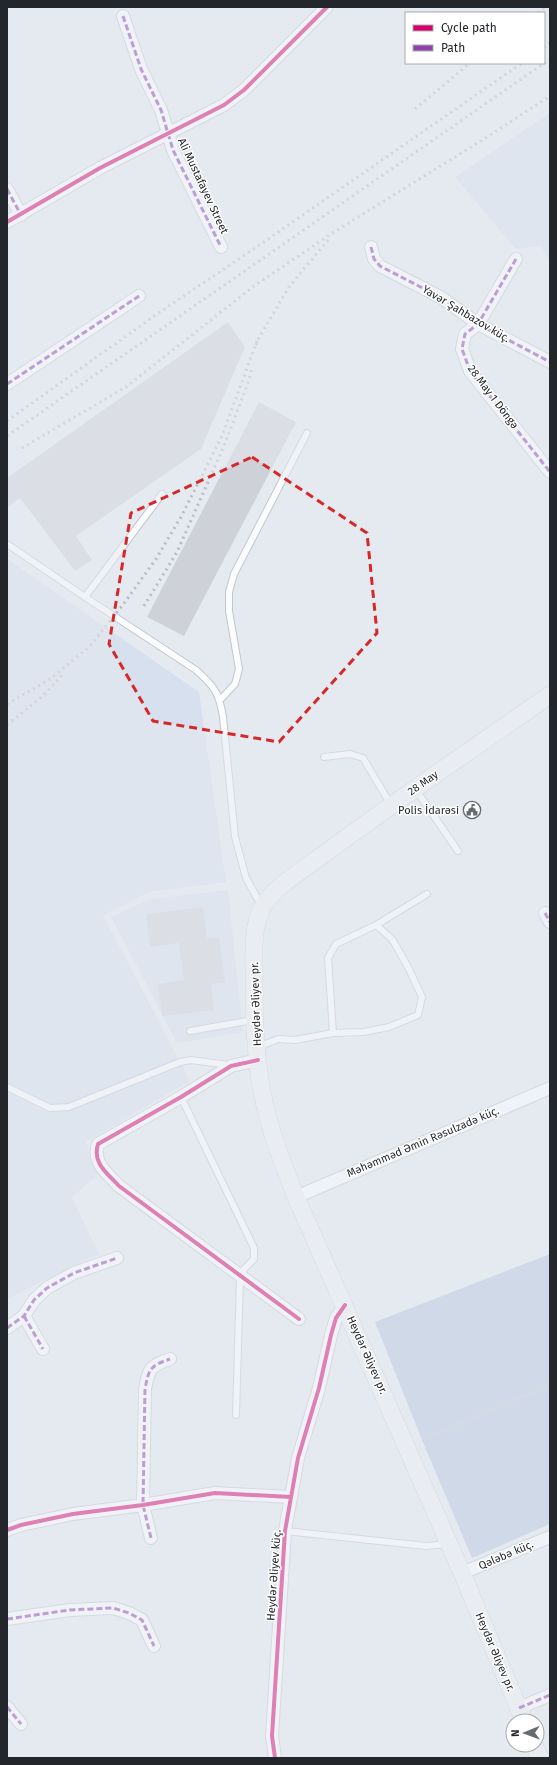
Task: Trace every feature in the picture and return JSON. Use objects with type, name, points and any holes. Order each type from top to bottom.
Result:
[{"type":"main road","name":"28 May","points":[[262,906],[274,893],[291,879],[391,805],[550,695]]},
{"type":"main road","name":"Heydər Əliyev pr.","points":[[262,906],[254,930],[254,1020],[263,1096],[278,1151],[296,1197],[450,1544],[521,1713]]},
{"type":"street","name":"Ali Mustafayev Street","points":[[7,222],[100,168],[224,105],[244,90],[327,7]]},
{"type":"street","name":"Ali Mustafayev Street","points":[[123,16],[141,70],[161,110],[173,150],[221,247]]},
{"type":"street","points":[[7,189],[21,215]]},
{"type":"street","name":"Yavər Şahbazov küç.","points":[[371,247],[374,259],[380,266],[442,298],[478,324],[550,362]]},
{"type":"street","name":"28 May 1 Döngə","points":[[516,259],[478,324],[465,334],[462,348],[470,371],[550,472]]},
{"type":"street","points":[[7,384],[139,296]]},
{"type":"street","points":[[257,1054],[231,1066],[181,1097],[98,1144],[95,1152],[99,1164],[119,1186],[299,1319]]},
{"type":"street","name":"Məhəmməd Əmin Rəsulzadə küç.","points":[[296,1197],[550,1088]]},
{"type":"street","points":[[7,1328],[24,1316],[34,1300],[47,1288],[74,1273],[117,1258]]},
{"type":"street","name":"Heydər Əliyev küç.","points":[[275,1758],[272,1736],[285,1531],[298,1458],[319,1388],[336,1318],[345,1305]]},
{"type":"street","points":[[24,1316],[43,1349]]},
{"type":"street","points":[[151,1538],[143,1505],[145,1389],[148,1373],[155,1364],[170,1359]]},
{"type":"street","points":[[7,1530],[21,1525],[73,1514],[143,1505],[215,1493],[291,1497]]},
{"type":"street","name":"Qələbə küç.","points":[[462,1573],[550,1537]]},
{"type":"street","points":[[7,1619],[70,1610],[113,1608],[129,1612],[142,1620],[154,1646]]},
{"type":"street","points":[[525,1713],[550,1695]]},
{"type":"street","points":[[7,1707],[21,1724]]},
{"type":"lane","points":[[220,700],[235,684],[239,669],[229,611],[229,592],[234,574],[307,433]]},
{"type":"lane","points":[[84,597],[162,494]]},
{"type":"lane","points":[[7,544],[84,597],[196,670],[212,684],[220,700],[235,837],[246,878],[262,906]]},
{"type":"lane","points":[[324,757],[350,754],[363,758],[391,805]]},
{"type":"lane","points":[[415,789],[458,851]]},
{"type":"lane","points":[[333,1033],[328,958],[336,944],[376,925],[427,894]]},
{"type":"lane","points":[[257,1054],[278,1039],[295,1040],[333,1033],[364,1032],[388,1027],[418,1015],[422,997],[408,967],[392,939],[376,925]]},
{"type":"lane","points":[[190,1031],[254,1020]]},
{"type":"lane","points":[[7,1087],[50,1108],[69,1107],[180,1062],[191,1060],[231,1066]]},
{"type":"lane","points":[[181,1097],[254,1248],[254,1259],[239,1274],[236,1415]]},
{"type":"lane","points":[[285,1531],[426,1546],[450,1544]]},
{"type":"path","points":[[422,1440],[550,1385]]},
{"type":"highlighted area","points":[[252,457],[367,533],[377,633],[279,742],[153,721],[109,644],[131,513]]},
{"type":"shaded area","points":[[550,113],[550,262],[541,246],[516,249],[455,177]]},
{"type":"shaded area","points":[[7,559],[199,692],[226,882],[149,892],[103,915],[190,1081],[86,1142],[99,1174],[72,1197],[99,1254],[7,1299]]},
{"type":"shaded area","points":[[228,890],[243,1032],[177,1043],[111,917],[150,899]]},
{"type":"shaded area","points":[[550,1254],[550,1524],[472,1558],[422,1440],[375,1322]]},
{"type":"building","points":[[228,322],[245,347],[201,449],[76,536],[92,560],[75,571],[20,498],[7,508],[7,478]]},
{"type":"building","points":[[259,402],[296,422],[184,636],[147,617]]},
{"type":"building","points":[[203,907],[207,938],[219,937],[225,982],[211,984],[214,1010],[162,1016],[158,984],[184,980],[179,943],[150,947],[146,914]]},
{"type":"railway","points":[[539,12],[546,7]]},
{"type":"railway","points":[[545,47],[550,43]]},
{"type":"railway","points":[[545,62],[550,59]]},
{"type":"railway","points":[[415,109],[469,64]]},
{"type":"railway","points":[[7,421],[157,314],[261,244],[521,64]]},
{"type":"railway","points":[[7,436],[543,64]]},
{"type":"railway","points":[[22,448],[126,387],[254,286],[334,232],[492,134],[550,96]]},
{"type":"railway","points":[[256,345],[289,287],[328,240]]},
{"type":"railway","points":[[7,704],[50,679],[89,647],[122,606],[156,559],[182,515],[222,436],[257,341]]},
{"type":"railway","points":[[144,606],[177,552],[224,446],[249,380],[252,367]]},
{"type":"railway","points":[[7,725],[44,695],[64,673]]},
{"type":"marked path","points":[[123,16],[141,69],[161,110],[173,150],[221,247]]},
{"type":"marked path","points":[[7,189],[21,215]]},
{"type":"marked path","points":[[371,247],[374,259],[380,266],[442,298],[478,324],[550,362]]},
{"type":"marked path","points":[[516,259],[478,324],[465,334],[462,349],[470,371],[550,472]]},
{"type":"marked path","points":[[7,384],[139,296]]},
{"type":"marked path","points":[[545,913],[550,922]]},
{"type":"marked path","points":[[7,1328],[24,1316],[34,1300],[47,1288],[74,1273],[117,1258]]},
{"type":"marked path","points":[[24,1316],[43,1349]]},
{"type":"marked path","points":[[151,1538],[143,1505],[145,1389],[149,1372],[154,1366],[170,1359]]},
{"type":"marked path","points":[[7,1619],[70,1610],[113,1608],[129,1613],[142,1620],[154,1646]]},
{"type":"marked path","points":[[519,1708],[550,1695]]},
{"type":"marked path","points":[[7,1707],[21,1724]]},
{"type":"cycle path","points":[[7,222],[100,168],[224,105],[244,90],[327,7]]},
{"type":"cycle path","points":[[258,1060],[231,1066],[181,1097],[98,1144],[97,1157],[102,1167],[119,1186],[299,1319]]},
{"type":"cycle path","points":[[275,1758],[272,1736],[285,1531],[298,1458],[319,1388],[336,1318],[345,1305]]},
{"type":"cycle path","points":[[7,1530],[21,1525],[73,1514],[143,1505],[215,1493],[291,1497]]},
{"type":"place","name":"Polis İdarəsi","points":[[472,810]]}]
